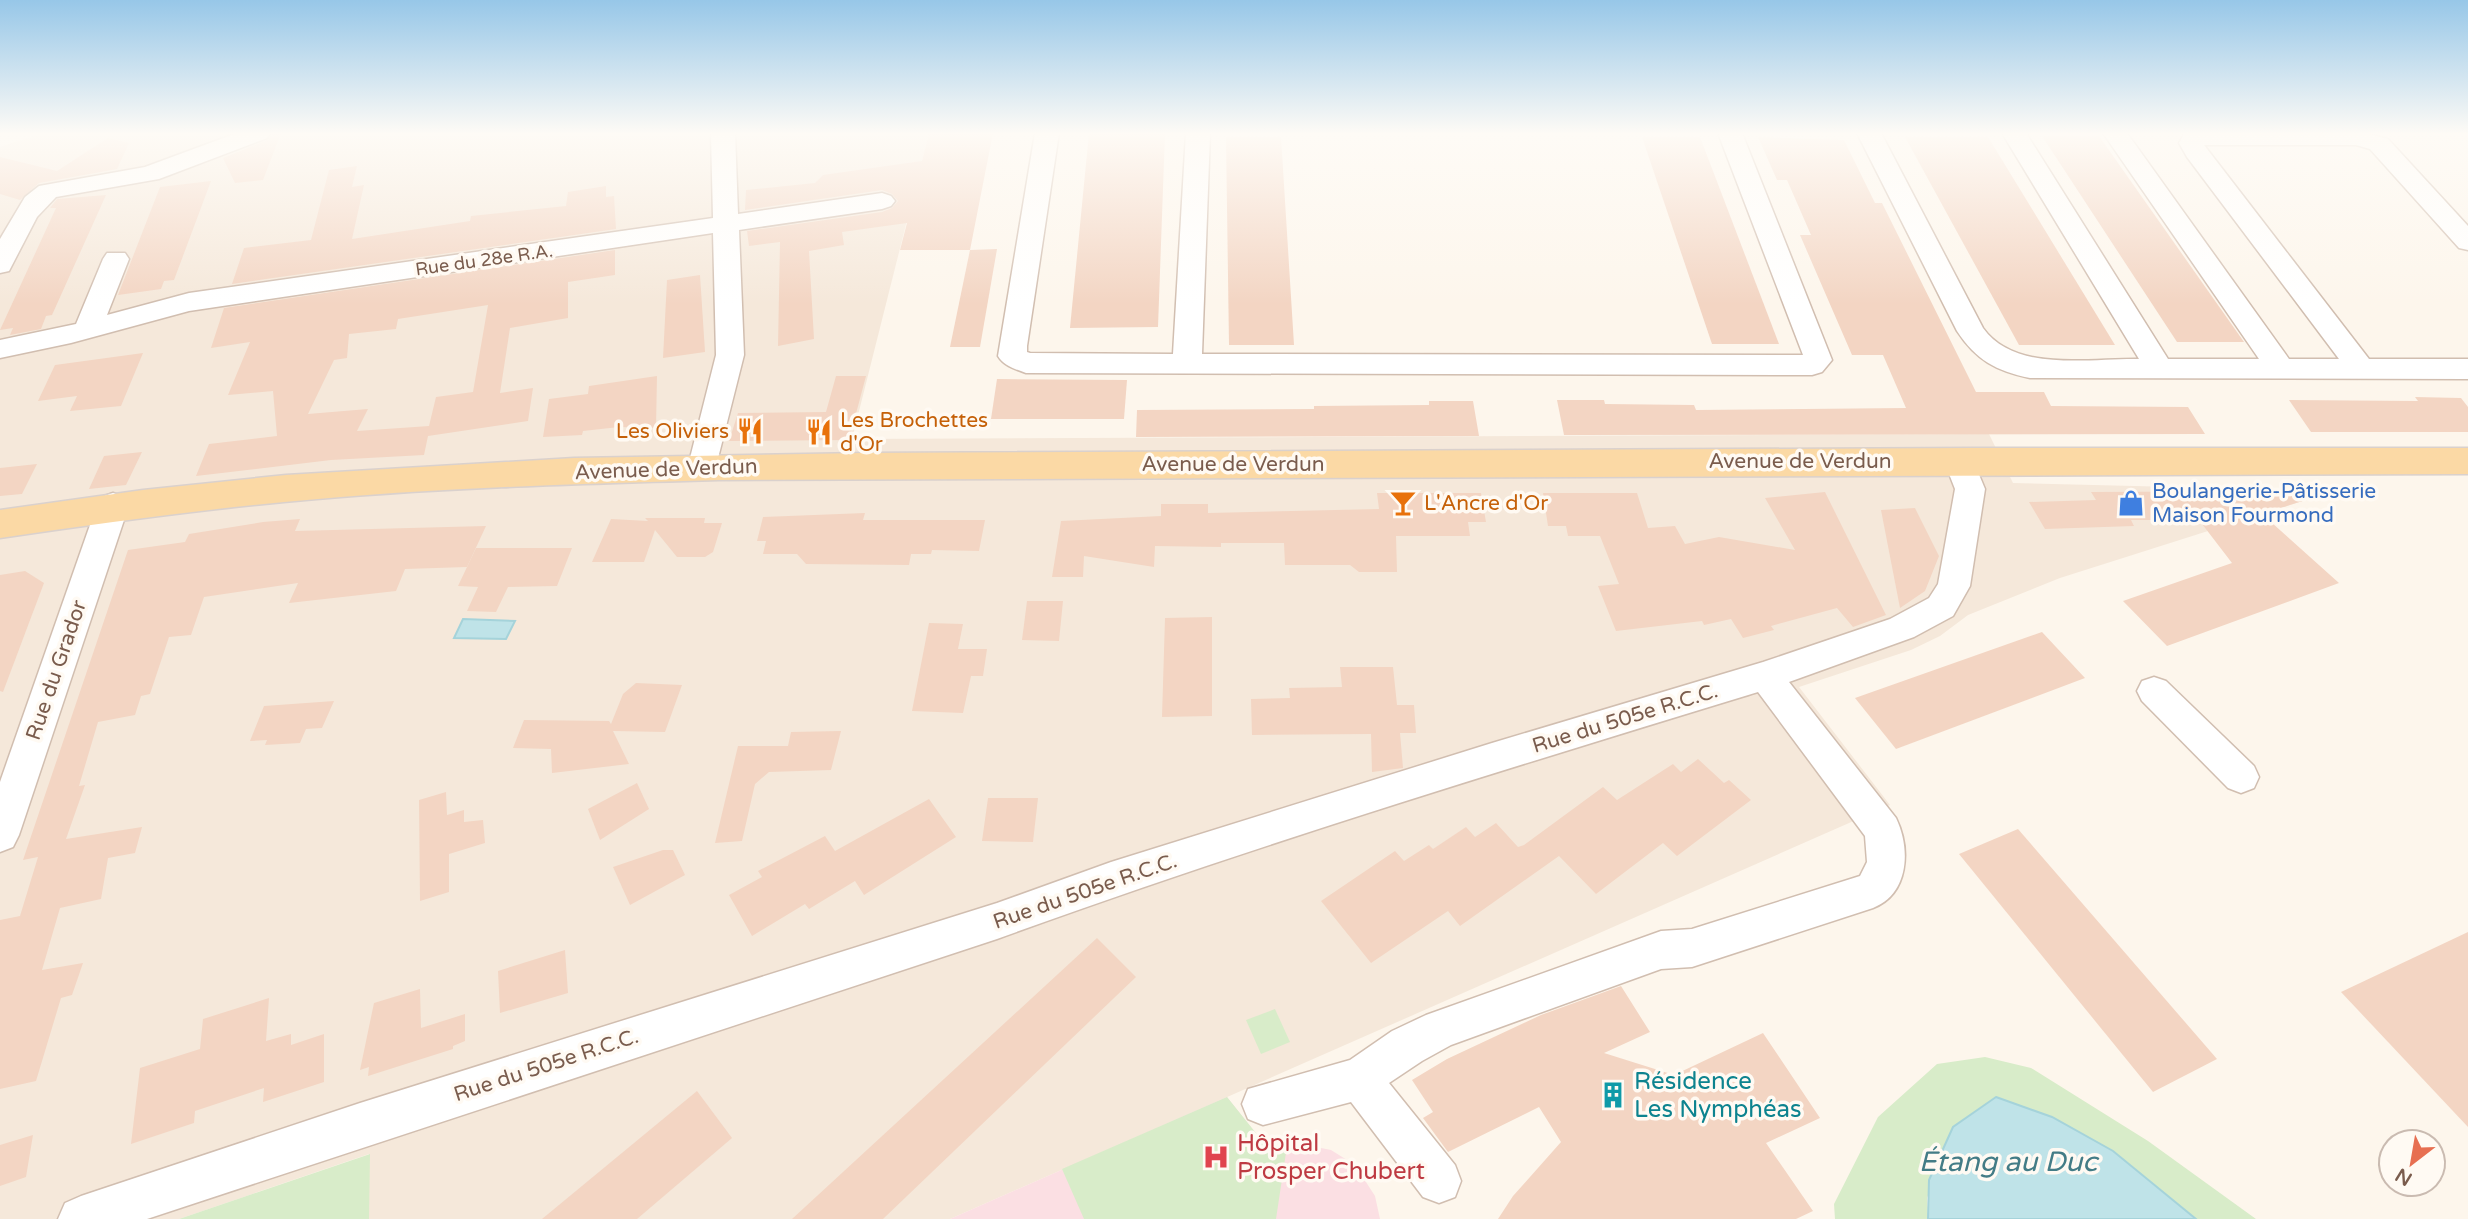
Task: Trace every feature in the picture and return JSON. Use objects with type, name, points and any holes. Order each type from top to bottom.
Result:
[{"type":"main road","name":"Avenue de Verdun","points":[[0,524],[113,505],[332,486],[703,466],[2468,461]]},
{"type":"street","points":[[0,265],[12,218],[48,191],[55,190]]},
{"type":"street","points":[[703,466],[730,355],[724,190]]},
{"type":"street","points":[[1038,190],[1012,356],[1026,363],[1812,365],[1818,360],[1815,346],[1753,190]]},
{"type":"street","points":[[1187,363],[1195,190]]},
{"type":"street","points":[[1898,190],[1971,331],[1991,357],[2030,368],[2468,369]]},
{"type":"street","points":[[2049,190],[2160,369]]},
{"type":"street","points":[[2155,190],[2281,369]]},
{"type":"street","points":[[2225,190],[2361,368]]},
{"type":"street","points":[[2418,190],[2468,242]]},
{"type":"street","name":"Rue du 28e R.A.","points":[[0,349],[49,342],[88,328],[189,302],[882,201]]},
{"type":"street","points":[[88,328],[116,259]]},
{"type":"street","name":"Rue du 505e R.C.C.","points":[[81,1219],[360,1125],[997,921],[1123,877],[1492,758],[1765,676],[1902,628],[1941,607],[1954,586],[1970,489],[1959,461]]},
{"type":"street","name":"Rue du Grador","points":[[0,835],[113,505]]},
{"type":"street","points":[[1263,1104],[1360,1079],[1407,1046],[1441,1029],[1661,950],[1692,948],[1873,890],[1882,881],[1888,850],[1883,830],[1765,676]]},
{"type":"street","points":[[2154,691],[2241,776]]},
{"type":"street","points":[[1360,1079],[1439,1181]]},
{"type":"shaded area","points":[[0,190],[915,190],[852,439],[1989,434],[2013,483],[2334,491],[2060,578],[1968,615],[1940,636],[1911,650],[1799,687],[1890,805],[950,1219],[369,1219],[369,1154],[179,1219],[0,1219]]},
{"type":"shaded area","name":"Hôpital Prosper Chubert","points":[[1227,1097],[1268,1149],[1301,1144],[1331,1150],[1355,1165],[1375,1196],[1380,1219],[950,1219]]},
{"type":"green space","points":[[1275,1009],[1290,1042],[1261,1054],[1246,1020]]},
{"type":"green space","points":[[1985,1057],[2031,1068],[2148,1141],[2256,1219],[2196,1219],[2113,1151],[2052,1117],[1996,1097],[1953,1127],[1927,1198],[1928,1219],[1835,1219],[1834,1204],[1878,1117],[1937,1064]]},
{"type":"green space","name":"Hôpital Prosper Chubert","points":[[1227,1097],[1268,1148],[1287,1146],[1276,1219],[1084,1219],[1062,1169]]},
{"type":"green space","points":[[370,1154],[369,1219],[179,1219]]},
{"type":"water","points":[[463,619],[515,621],[506,639],[454,638]]},
{"type":"water","name":"Étang au Duc","points":[[1996,1097],[2052,1117],[2113,1151],[2196,1219],[1928,1219],[1929,1180],[1953,1127]]},
{"type":"building","points":[[0,190],[31,190],[20,200],[0,194]]},
{"type":"building","points":[[159,190],[208,190],[174,280],[164,281],[161,289],[118,295]]},
{"type":"building","points":[[324,190],[363,190],[352,239],[470,221],[471,216],[566,206],[568,192],[606,190],[606,197],[614,196],[616,229],[232,284],[244,248],[311,240]]},
{"type":"building","points":[[746,190],[982,190],[970,250],[900,250],[907,223],[842,232],[844,245],[809,251],[814,339],[778,346],[780,242],[749,246],[747,231],[882,212],[892,208],[898,201],[892,194],[882,190],[745,210]]},
{"type":"building","points":[[1083,190],[1163,190],[1158,327],[1070,328]]},
{"type":"building","points":[[1227,190],[1284,190],[1294,345],[1229,345]]},
{"type":"building","points":[[1660,190],[1720,190],[1779,344],[1712,344]]},
{"type":"building","points":[[1791,190],[1869,190],[1875,203],[1882,203],[1976,392],[2044,392],[2051,406],[2188,407],[2205,434],[1564,435],[1557,400],[1604,400],[1605,404],[1694,405],[1696,410],[1906,408],[1883,355],[1852,355],[1800,235],[1811,235]]},
{"type":"building","points":[[1934,190],[2020,190],[2115,345],[2019,345]]},
{"type":"building","points":[[2077,190],[2137,190],[2244,342],[2177,342]]},
{"type":"building","points":[[106,195],[52,315],[46,316],[41,329],[10,335],[13,328],[0,330],[56,208],[50,208],[57,199]]},
{"type":"building","points":[[997,249],[980,347],[950,347],[970,250]]},
{"type":"building","points":[[615,250],[615,275],[568,282],[568,318],[510,328],[500,393],[533,388],[528,421],[428,436],[424,455],[331,460],[196,476],[209,444],[277,436],[273,391],[228,395],[250,342],[211,348],[224,308]],"holes":[[[488,305],[473,392],[436,397],[429,426],[357,431],[368,409],[308,414],[334,360],[347,358],[349,334],[396,329],[398,319]]]},
{"type":"building","points":[[700,275],[705,352],[663,358],[667,280]]},
{"type":"building","points":[[143,353],[121,406],[70,411],[77,396],[38,401],[55,365]]},
{"type":"building","points":[[657,376],[656,428],[619,427],[583,431],[582,435],[543,437],[549,399],[588,394],[589,386]]},
{"type":"building","points":[[836,376],[866,376],[849,440],[729,441],[738,413],[826,412]]},
{"type":"building","points":[[997,379],[1127,380],[1124,419],[991,419]]},
{"type":"building","points":[[2415,397],[2461,398],[2468,407],[2468,432],[2311,432],[2289,400],[2418,401]]},
{"type":"building","points":[[1429,401],[1473,401],[1479,436],[1136,437],[1137,410],[1314,409],[1314,406],[1429,405]]},
{"type":"building","points":[[142,452],[126,485],[89,489],[104,456]]},
{"type":"building","points":[[37,464],[22,494],[0,496],[0,468]]},
{"type":"building","points":[[2314,491],[2315,497],[2262,514],[2339,583],[2167,646],[2123,601],[2232,563],[2199,520],[2131,520],[2134,526],[2045,529],[2029,502],[2096,500],[2091,492]]},
{"type":"building","points":[[1825,492],[1886,615],[1853,627],[1837,608],[1771,626],[1774,630],[1743,638],[1731,619],[1704,625],[1702,621],[1616,631],[1598,586],[1619,584],[1600,536],[1568,536],[1566,526],[1548,526],[1543,493],[1637,493],[1648,528],[1675,526],[1685,544],[1719,537],[1795,550],[1765,498]]},
{"type":"building","points":[[1377,493],[1481,493],[1486,522],[1468,522],[1470,536],[1396,536],[1397,572],[1359,572],[1350,565],[1285,565],[1284,543],[1221,543],[1221,547],[1155,546],[1154,567],[1084,556],[1083,577],[1052,577],[1061,521],[1161,516],[1161,504],[1208,504],[1208,513],[1379,509]]},
{"type":"building","points":[[1915,508],[1939,556],[1925,591],[1900,608],[1881,510]]},
{"type":"building","points":[[865,513],[863,520],[985,520],[979,551],[932,550],[931,554],[911,554],[909,565],[806,564],[797,554],[763,554],[766,541],[757,541],[763,517]]},
{"type":"building","points":[[645,518],[705,518],[704,523],[722,523],[713,552],[705,557],[677,557],[655,530],[644,562],[592,562],[611,519],[648,521]]},
{"type":"building","points":[[300,519],[295,531],[486,526],[467,567],[405,569],[396,591],[289,603],[298,583],[204,597],[191,635],[169,637],[150,694],[141,696],[135,715],[98,722],[79,786],[85,785],[66,839],[142,827],[135,853],[108,858],[101,899],[60,908],[42,970],[83,963],[72,995],[61,998],[36,1081],[0,1089],[0,920],[20,916],[38,857],[23,860],[128,550],[185,542],[189,534]]},
{"type":"building","points":[[476,548],[572,548],[557,586],[508,587],[496,612],[467,611],[478,587],[458,586]]},
{"type":"building","points":[[25,571],[44,583],[3,692],[0,691],[0,575]]},
{"type":"building","points":[[1027,601],[1063,601],[1059,641],[1022,640]]},
{"type":"building","points":[[1212,617],[1212,716],[1162,717],[1165,618]]},
{"type":"building","points":[[929,623],[963,624],[958,649],[987,649],[983,676],[971,676],[963,713],[912,711]]},
{"type":"building","points":[[2042,632],[2085,678],[1896,749],[1855,698]]},
{"type":"building","points":[[1340,667],[1393,667],[1397,705],[1414,705],[1416,733],[1400,733],[1403,768],[1372,772],[1371,734],[1252,735],[1251,699],[1290,698],[1289,688],[1342,687]]},
{"type":"building","points":[[636,683],[682,685],[665,732],[613,731],[629,764],[552,773],[551,749],[513,748],[524,720],[609,721],[611,724],[623,694]]},
{"type":"building","points":[[334,701],[322,728],[306,729],[300,743],[265,745],[267,740],[250,741],[264,706]]},
{"type":"building","points":[[841,731],[831,770],[769,772],[755,784],[742,841],[715,843],[738,746],[788,746],[791,732]]},
{"type":"building","points":[[1698,759],[1724,783],[1729,780],[1751,800],[1677,856],[1663,843],[1596,894],[1559,856],[1460,926],[1448,911],[1371,963],[1321,901],[1395,851],[1404,861],[1429,845],[1433,849],[1466,827],[1475,837],[1496,823],[1518,847],[1603,787],[1617,800],[1673,764],[1681,772]]},
{"type":"building","points":[[637,783],[649,809],[600,840],[588,809]]},
{"type":"building","points":[[446,792],[447,815],[464,810],[464,822],[483,820],[485,843],[449,854],[449,892],[420,901],[419,800]]},
{"type":"building","points":[[988,798],[1038,798],[1033,842],[982,841]]},
{"type":"building","points":[[929,799],[956,837],[864,895],[855,881],[809,909],[805,904],[752,936],[729,895],[762,877],[758,871],[825,836],[835,851]]},
{"type":"building","points":[[2018,829],[2217,1059],[2153,1092],[1959,854]]},
{"type":"building","points":[[663,850],[673,850],[685,875],[630,905],[613,867]]},
{"type":"building","points":[[2468,932],[2468,1127],[2341,992]]},
{"type":"building","points":[[1097,938],[1136,977],[883,1219],[792,1219]]},
{"type":"building","points":[[565,950],[568,993],[500,1013],[498,971]]},
{"type":"building","name":"Résidence Les Nymphéas","points":[[1621,986],[1650,1032],[1604,1053],[1674,1075],[1763,1033],[1820,1118],[1766,1143],[1813,1211],[1796,1219],[1498,1219],[1513,1196],[1561,1142],[1539,1107],[1448,1152],[1423,1118],[1433,1112],[1412,1080],[1447,1059],[1541,1015]]},
{"type":"building","points":[[420,989],[421,1028],[465,1014],[465,1041],[453,1046],[453,1049],[368,1076],[369,1067],[360,1070],[374,1003]]},
{"type":"building","points":[[269,998],[266,1041],[291,1034],[291,1045],[324,1034],[324,1082],[263,1102],[264,1088],[195,1111],[194,1123],[131,1144],[140,1068],[200,1049],[203,1019]]},
{"type":"building","points":[[697,1091],[732,1138],[637,1219],[542,1219]]},
{"type":"building","points":[[33,1135],[26,1177],[0,1186],[0,1145]]},
{"type":"place","name":"Les Oliviers","points":[[750,431]]},
{"type":"place","name":"Les Brochettes d'Or","points":[[819,432]]},
{"type":"place","name":"L'Ancre d'Or","points":[[1403,503]]},
{"type":"place","name":"Boulangerie-Pâtisserie Maison Fourmond","points":[[2131,503]]},
{"type":"place","name":"Résidence Les Nymphéas","points":[[1613,1095]]},
{"type":"place","name":"Hôpital Prosper Chubert","points":[[1216,1157]]}]
